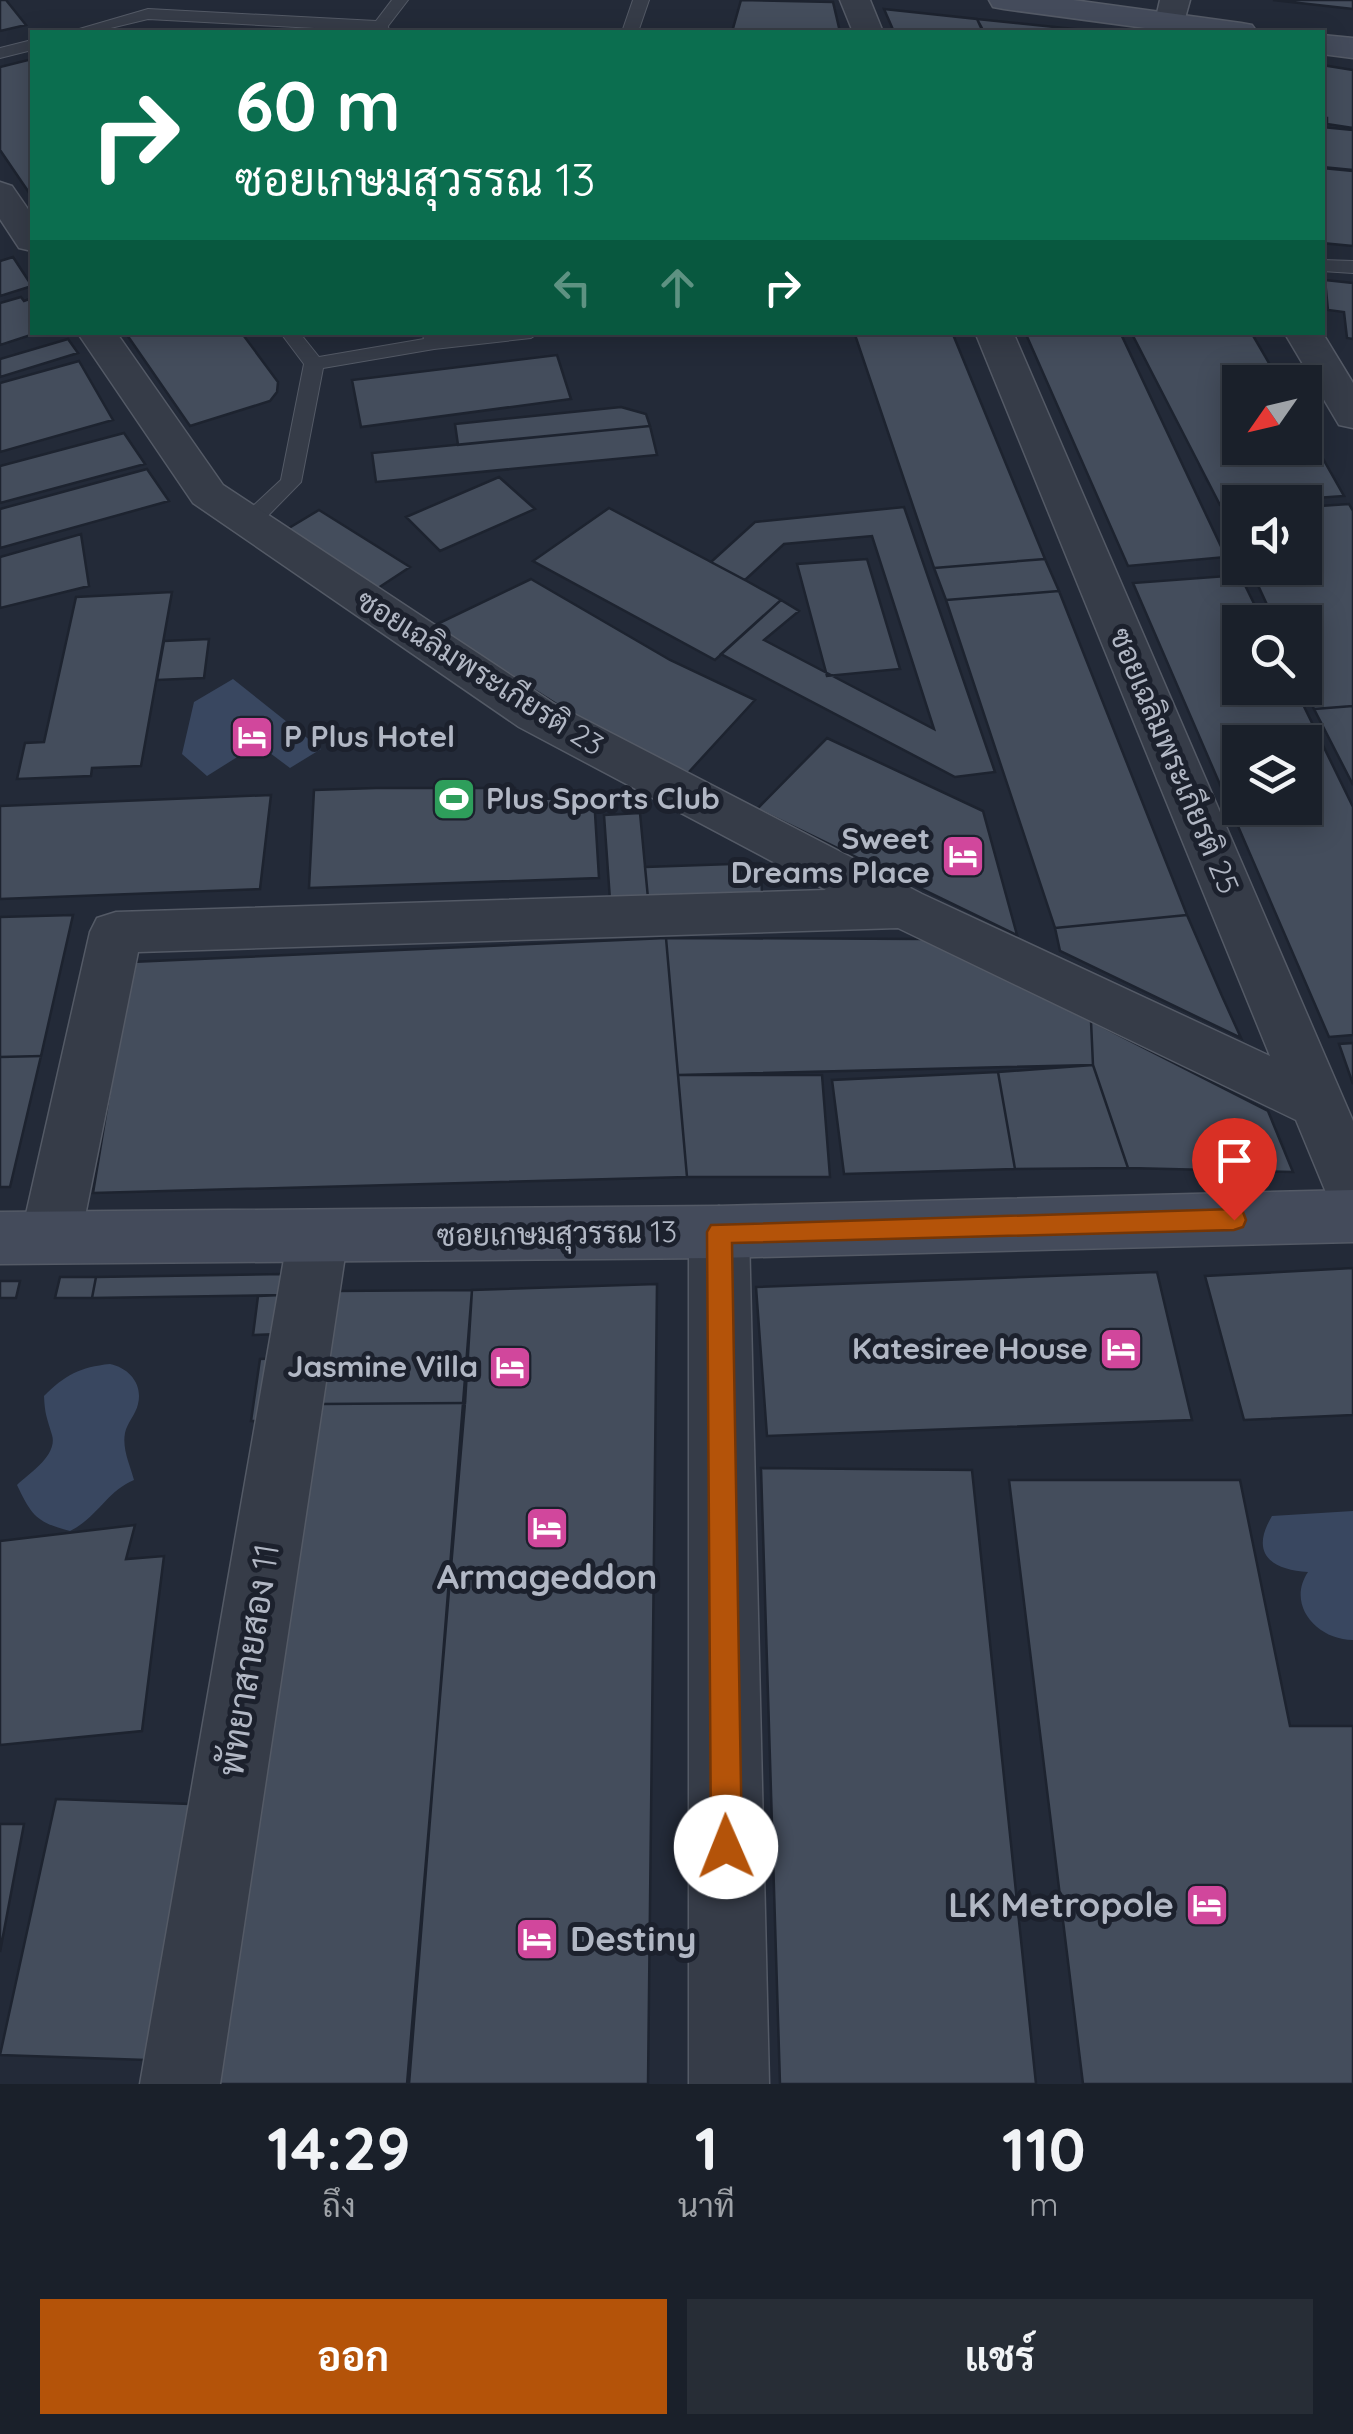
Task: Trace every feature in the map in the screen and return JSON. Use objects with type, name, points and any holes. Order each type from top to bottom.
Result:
[{"type":"street","points":[[854,0],[867,30]]},
{"type":"street","points":[[1004,0],[1229,30]]},
{"type":"street","points":[[1325,44],[1353,48]]},
{"type":"street","points":[[0,194],[30,237]]},
{"type":"street","name":"ซอยเฉลิมพระเกียรติ 23","points":[[98,335],[208,494],[247,524],[536,715],[904,908],[1318,1104]]},
{"type":"street","name":"ซอยเฉลิมพระเกียรติ 25","points":[[995,335],[1353,1189]]},
{"type":"street","points":[[1305,335],[1353,416]]},
{"type":"street","points":[[25,1237],[116,932],[904,908]]},
{"type":"street","name":"ซอยเกษมสุวรรณ 13","points":[[25,1237],[719,1232],[1353,1216]]},
{"type":"street","points":[[719,1232],[729,2084]]},
{"type":"street","name":"พัทยาสายสอง 11","points":[[180,2084],[318,1236]]},
{"type":"lane","points":[[83,30],[146,8],[380,29],[400,0]]},
{"type":"lane","points":[[631,30],[641,0]]},
{"type":"lane","points":[[0,53],[30,45]]},
{"type":"lane","points":[[1325,265],[1353,267]]},
{"type":"lane","points":[[247,524],[291,482],[314,364],[291,335]]},
{"type":"lane","points":[[314,364],[433,338],[482,335]]},
{"type":"water","points":[[233,679],[321,749],[290,768],[258,744],[207,776],[182,754],[194,702]]},
{"type":"water","points":[[110,1364],[129,1373],[138,1390],[137,1408],[124,1439],[134,1480],[70,1531],[36,1516],[17,1485],[51,1450],[53,1442],[44,1396],[74,1373]]},
{"type":"water","points":[[1353,1511],[1353,1640],[1317,1627],[1303,1608],[1301,1597],[1308,1572],[1275,1563],[1268,1558],[1263,1540],[1272,1516]]},
{"type":"building","points":[[0,0],[6,0],[26,25],[0,31]]},
{"type":"building","points":[[741,0],[833,2],[840,30],[733,30]]},
{"type":"building","points":[[1273,0],[1353,0],[1353,9]]},
{"type":"building","points":[[884,9],[977,19],[982,30],[893,30]]},
{"type":"building","points":[[977,19],[1084,30],[983,30]]},
{"type":"building","points":[[30,60],[30,194],[0,150],[0,67]]},
{"type":"building","points":[[1325,65],[1353,70],[1353,128],[1327,124]]},
{"type":"building","points":[[1325,127],[1353,130],[1353,170],[1325,167]]},
{"type":"building","points":[[1325,168],[1353,171],[1353,246],[1325,243]]},
{"type":"building","points":[[13,257],[30,287],[0,296],[0,261]]},
{"type":"building","points":[[1325,280],[1353,283],[1353,339],[1347,338],[1344,312],[1328,310]]},
{"type":"building","points":[[30,299],[31,335],[0,345],[0,303]]},
{"type":"building","points":[[127,335],[243,335],[278,382],[270,401],[190,426]]},
{"type":"building","points":[[855,335],[953,335],[1045,559],[934,568]]},
{"type":"building","points":[[1026,335],[1121,335],[1222,549],[1222,557],[1128,566]]},
{"type":"building","points":[[1133,335],[1253,335],[1270,365],[1222,365],[1222,465],[1322,465],[1322,457],[1344,496],[1322,498],[1322,485],[1222,485],[1222,505]]},
{"type":"building","points":[[68,339],[78,353],[0,377],[0,359]]},
{"type":"building","points":[[557,355],[571,399],[361,427],[352,380]]},
{"type":"building","points":[[79,361],[113,420],[0,452],[0,383]]},
{"type":"building","points":[[621,407],[646,414],[650,426],[458,445],[455,424]]},
{"type":"building","points":[[650,426],[657,455],[376,482],[372,453]]},
{"type":"building","points":[[124,433],[145,464],[0,503],[0,466]]},
{"type":"building","points":[[147,469],[169,501],[0,548],[0,509]]},
{"type":"building","points":[[499,477],[535,509],[440,551],[406,517]]},
{"type":"building","points":[[1349,504],[1353,511],[1353,706],[1314,709],[1312,705],[1322,705],[1322,605],[1267,605],[1258,585],[1322,585],[1322,506]]},
{"type":"building","points":[[904,507],[995,772],[955,777],[721,654],[781,600],[799,611],[764,640],[934,729],[872,536],[784,544],[745,580],[711,562],[755,522]]},
{"type":"building","points":[[609,508],[781,600],[715,660],[533,561]]},
{"type":"building","points":[[319,510],[410,567],[375,590],[284,531]]},
{"type":"building","points":[[81,534],[89,586],[0,608],[0,557]]},
{"type":"building","points":[[867,559],[900,669],[827,676],[797,564]]},
{"type":"building","points":[[1045,559],[1059,591],[946,600],[934,568]]},
{"type":"building","points":[[1222,576],[1222,585],[1245,585],[1255,605],[1222,605],[1222,705],[1303,705],[1313,725],[1222,725],[1222,789],[1133,583]]},
{"type":"building","points":[[531,579],[670,660],[755,700],[688,773],[596,729],[433,626]]},
{"type":"building","points":[[1059,591],[1187,915],[1055,928],[946,600]]},
{"type":"building","points":[[172,592],[141,766],[92,768],[91,776],[17,779],[25,743],[44,742],[76,597]]},
{"type":"building","points":[[209,639],[204,678],[157,680],[164,641]]},
{"type":"building","points":[[1353,706],[1353,785],[1314,709]]},
{"type":"building","points":[[827,738],[983,811],[1017,935],[757,809]]},
{"type":"building","points":[[1322,743],[1353,807],[1353,1035],[1329,1037],[1237,825],[1322,825]]},
{"type":"building","points":[[515,788],[517,800],[594,797],[599,878],[309,888],[314,790]]},
{"type":"building","points":[[271,795],[260,889],[0,899],[0,806]]},
{"type":"building","points":[[640,813],[648,898],[610,900],[604,815]]},
{"type":"building","points":[[761,863],[762,896],[648,898],[645,867]]},
{"type":"building","points":[[73,915],[41,1056],[0,1057],[0,917]]},
{"type":"building","points":[[1187,915],[1241,1038],[1060,951],[1055,928]]},
{"type":"building","points":[[666,938],[926,939],[1091,1021],[1093,1065],[678,1075]]},
{"type":"building","points":[[666,938],[687,1177],[93,1193],[131,962]]},
{"type":"building","points":[[1091,1021],[1268,1111],[1293,1172],[1128,1168],[1093,1065]]},
{"type":"building","points":[[1353,1043],[1353,1084],[1339,1044]]},
{"type":"building","points":[[41,1056],[10,1187],[0,1187],[0,1057]]},
{"type":"building","points":[[1093,1065],[1128,1168],[1015,1169],[998,1072]]},
{"type":"building","points":[[998,1072],[1015,1169],[844,1174],[832,1080]]},
{"type":"building","points":[[678,1075],[822,1075],[830,1177],[687,1177]]},
{"type":"building","points":[[1353,1268],[1353,1415],[1244,1420],[1205,1276]]},
{"type":"building","points":[[1157,1272],[1192,1420],[767,1436],[756,1287]]},
{"type":"building","points":[[285,1274],[282,1295],[92,1298],[96,1277]]},
{"type":"building","points":[[60,1277],[96,1277],[92,1298],[55,1298]]},
{"type":"building","points":[[0,1281],[20,1281],[16,1298],[0,1298]]},
{"type":"building","points":[[657,1284],[648,2084],[409,2084],[472,1290]]},
{"type":"building","points":[[472,1290],[465,1403],[320,1404],[334,1291]]},
{"type":"building","points":[[282,1295],[278,1334],[253,1335],[258,1296]]},
{"type":"building","points":[[280,1358],[273,1421],[251,1421],[260,1359]]},
{"type":"building","points":[[465,1403],[407,2084],[212,2084],[320,1404]]},
{"type":"building","points":[[761,1468],[972,1470],[1036,2084],[780,2084]]},
{"type":"building","name":"LK Metropole","points":[[1009,1480],[1240,1480],[1290,1726],[1353,1726],[1353,2084],[1083,2084]]},
{"type":"building","points":[[135,1525],[126,1559],[164,1556],[142,1731],[0,1745],[0,1541]]},
{"type":"building","points":[[56,1799],[190,1804],[146,2060],[0,2055]]},
{"type":"building","points":[[0,1824],[24,1824],[0,1952]]},
{"type":"place","name":"P Plus Hotel","points":[[252,737]]},
{"type":"place","name":"Plus Sports Club","points":[[454,799]]},
{"type":"place","name":"Sweet Dreams Place","points":[[963,856]]},
{"type":"place","name":"Katesiree House","points":[[1121,1349]]},
{"type":"place","name":"Jasmine Villa","points":[[510,1367]]},
{"type":"place","name":"Armageddon","points":[[547,1528]]},
{"type":"place","name":"LK Metropole","points":[[1207,1905]]},
{"type":"place","name":"Destiny","points":[[537,1939]]},
{"type":"route","points":[[726,1847],[719,1232],[1234,1220]]}]
